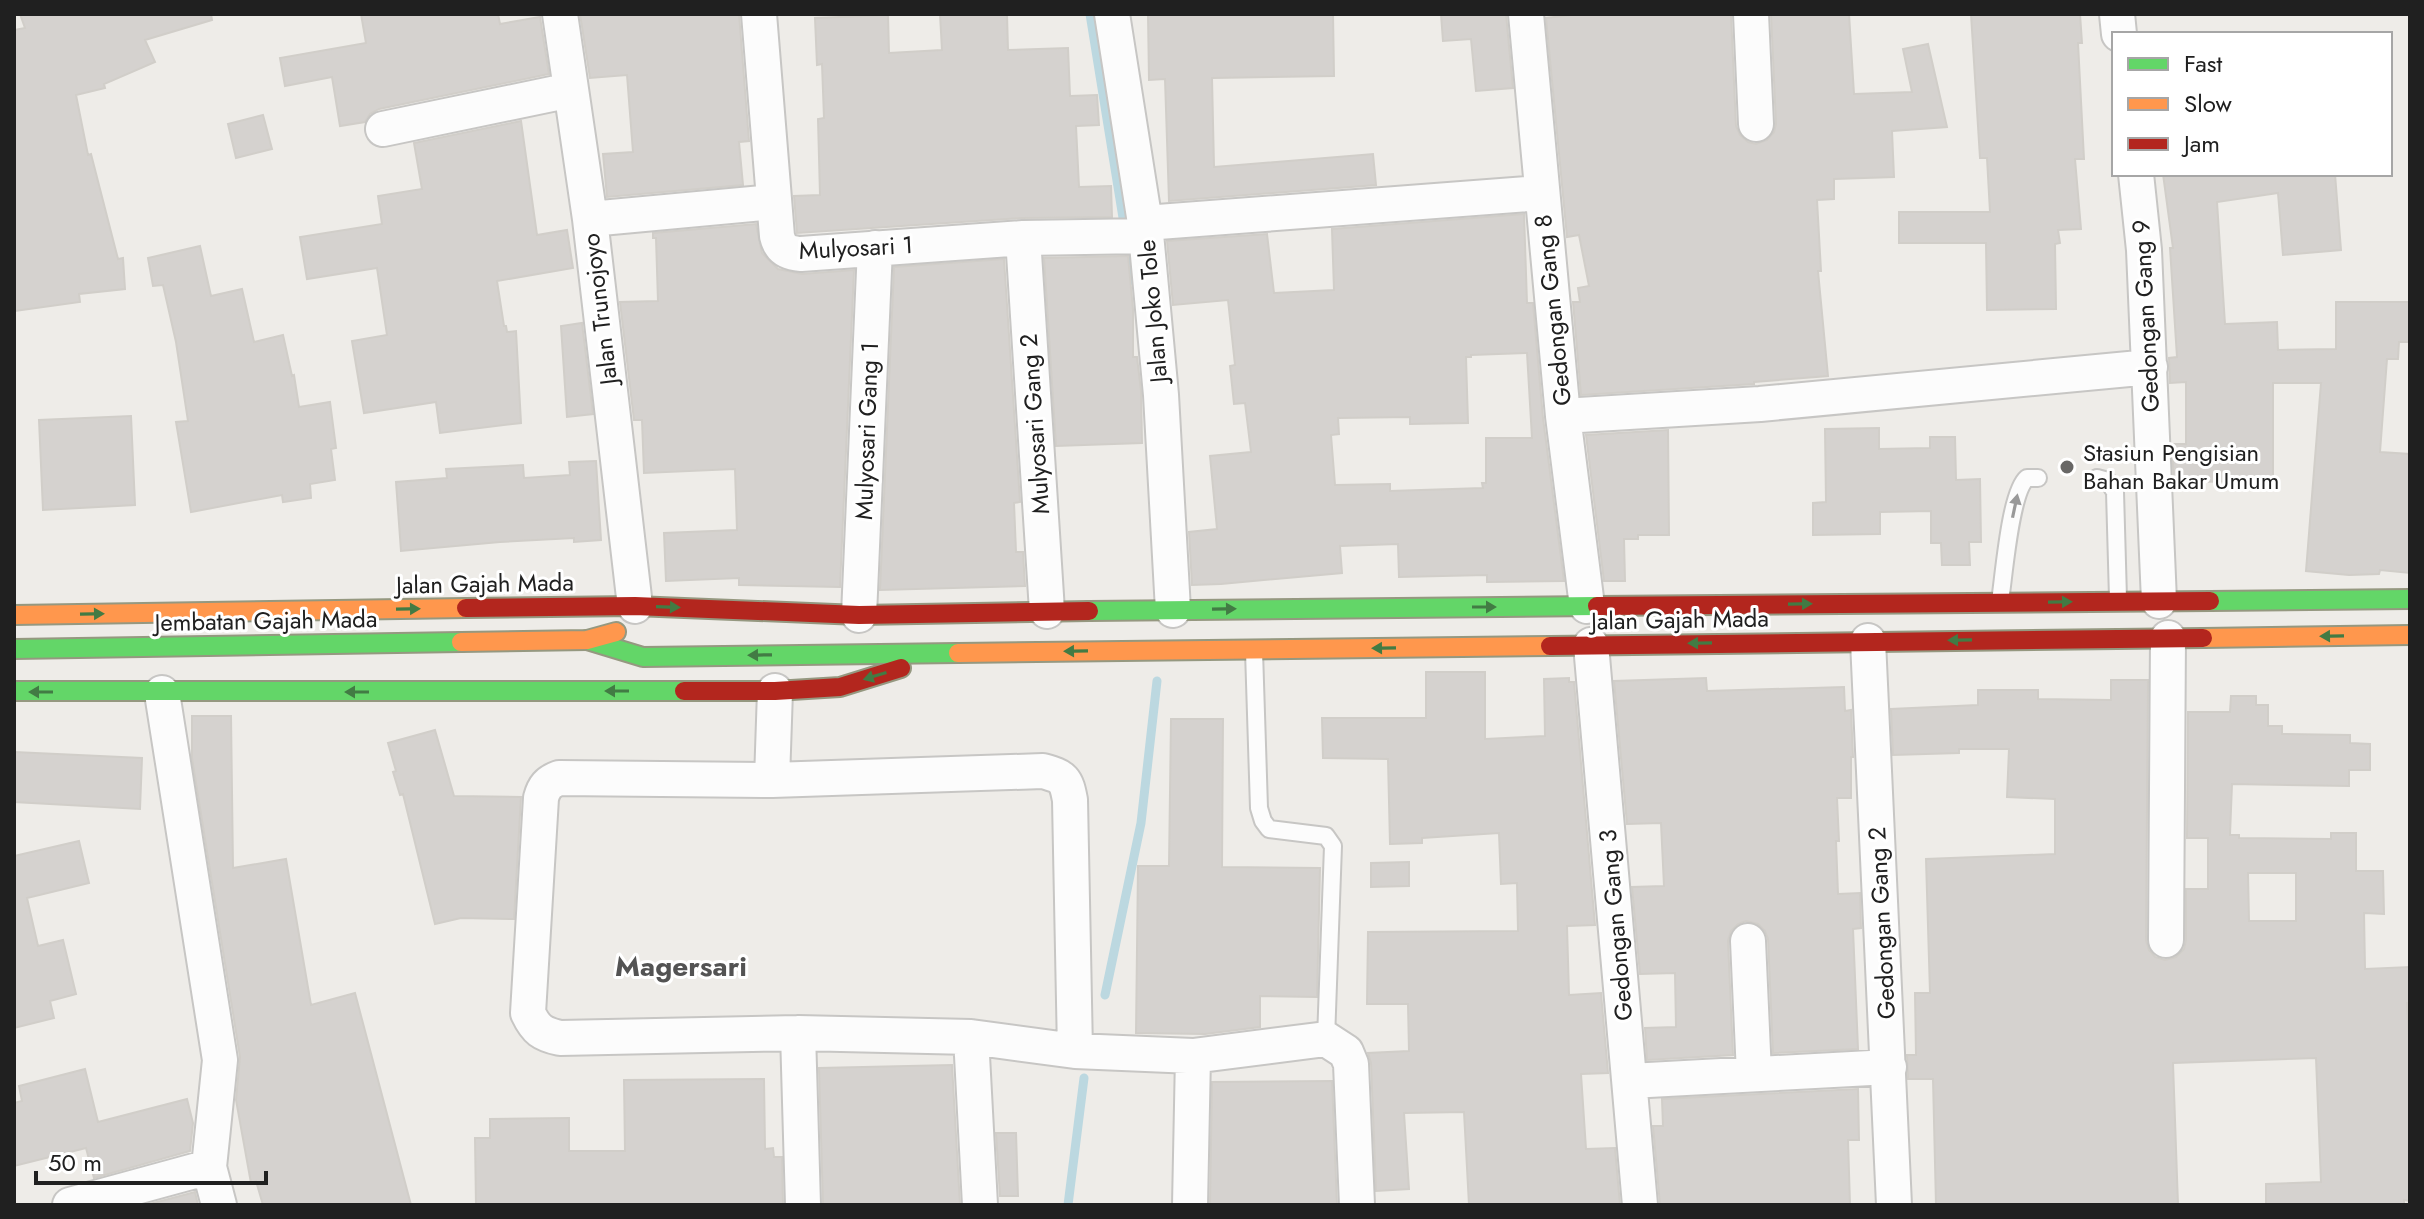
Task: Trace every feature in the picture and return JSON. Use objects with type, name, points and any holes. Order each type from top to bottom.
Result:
[{"type":"main road","name":"Jalan Gajah Mada","points":[[587,640],[635,620],[958,612],[2410,599]]},
{"type":"main road","name":"Jalan Gajah Mada","points":[[14,615],[635,620],[958,612]]},
{"type":"main road","name":"Jalan Gajah Mada","points":[[587,640],[643,657],[1868,641],[2168,645],[2410,635]]},
{"type":"main road","name":"Jembatan Gajah Mada","points":[[14,649],[587,640]]},
{"type":"main road","name":"Jalan Gajah Mada","points":[[14,691],[775,691],[840,687],[950,653]]},
{"type":"street","name":"Jalan Trunojoyo","points":[[560,14],[590,219],[635,620]]},
{"type":"street","name":"Mulyosari 1","points":[[759,14],[777,236],[779,245],[785,251],[801,254],[1136,233],[1541,193]]},
{"type":"street","name":"Jalan Joko Tole","points":[[1112,14],[1136,233],[1161,395],[1173,610]]},
{"type":"street","name":"Gedongan Gang 8","points":[[1526,14],[1563,416],[1587,606]]},
{"type":"street","points":[[1751,14],[1756,124]]},
{"type":"street","points":[[383,129],[571,90]]},
{"type":"street","name":"Gedongan Gang 9","points":[[2136,176],[2144,250],[2159,601]]},
{"type":"street","points":[[590,219],[774,202]]},
{"type":"street","name":"Mulyosari Gang 2","points":[[1023,238],[1047,611]]},
{"type":"street","name":"Mulyosari Gang 1","points":[[859,615],[875,248]]},
{"type":"street","points":[[1563,416],[1760,404],[2150,367]]},
{"type":"street","name":"Gedongan Gang 2","points":[[1868,641],[1894,1205]]},
{"type":"street","name":"Gedongan Gang 3","points":[[1591,645],[1640,1205]]},
{"type":"street","points":[[2166,940],[2168,645]]},
{"type":"street","points":[[772,780],[775,691]]},
{"type":"street","points":[[162,693],[220,1060],[209,1167],[219,1205]]},
{"type":"street","points":[[1075,1051],[1070,800],[1067,785],[1061,776],[1043,771],[772,780],[559,778],[549,782],[541,798],[528,1013],[536,1028],[544,1034],[560,1038],[798,1033],[971,1037],[1075,1051],[1193,1056],[1326,1039],[1346,1052],[1351,1064],[1357,1205]]},
{"type":"street","points":[[1748,941],[1754,1074]]},
{"type":"street","points":[[798,1033],[803,1205]]},
{"type":"street","points":[[971,1037],[980,1205]]},
{"type":"street","points":[[1190,1205],[1193,1056]]},
{"type":"street","points":[[1630,1081],[1889,1067]]},
{"type":"street","points":[[70,1205],[209,1167]]},
{"type":"lane","points":[[2000,603],[2015,498],[2022,482],[2027,478],[2038,478]]},
{"type":"lane","points":[[2097,478],[2108,481],[2115,492],[2118,602]]},
{"type":"lane","points":[[1254,649],[1259,808],[1263,821],[1269,829],[1326,836],[1333,846],[1326,1039]]},
{"type":"building","points":[[20,14],[211,14],[212,20],[145,40],[155,62],[104,84],[105,88],[76,95],[88,155],[91,154],[118,259],[123,258],[125,289],[79,294],[80,302],[14,311],[14,30],[25,28]]},
{"type":"building","points":[[361,14],[498,14],[500,24],[540,17],[549,74],[379,109],[370,114],[365,122],[340,126],[332,77],[285,86],[280,58],[366,43]]},
{"type":"building","points":[[580,14],[739,14],[749,141],[739,142],[743,185],[607,197],[603,154],[633,152],[627,75],[590,78]]},
{"type":"building","points":[[940,14],[1007,14],[1008,50],[1068,48],[1070,96],[1097,95],[1099,125],[1076,126],[1079,187],[1111,186],[1112,217],[1022,218],[797,233],[794,196],[820,195],[818,119],[824,118],[822,64],[817,65],[815,18],[888,15],[889,53],[942,50]]},
{"type":"building","points":[[1148,14],[1333,14],[1334,76],[1212,78],[1214,167],[1373,154],[1376,185],[1169,201],[1165,79],[1149,80]]},
{"type":"building","points":[[1441,14],[1506,14],[1513,88],[1476,91],[1471,39],[1443,41]]},
{"type":"building","points":[[1580,14],[1731,14],[1736,126],[1740,135],[1756,144],[1767,140],[1776,124],[1771,14],[1849,14],[1854,94],[1912,92],[1903,49],[1928,44],[1947,127],[1892,131],[1894,177],[1834,179],[1834,199],[1817,200],[1821,271],[1818,271],[1828,376],[1581,395],[1573,302],[1580,302],[1578,288],[1589,286],[1579,235],[1567,237],[1546,18]]},
{"type":"building","points":[[1971,14],[2080,14],[2082,43],[2078,43],[2084,159],[2075,159],[2081,229],[2058,230],[2060,243],[2055,244],[2056,309],[1987,310],[1986,243],[1899,243],[1899,212],[1990,212],[1987,158],[1980,158]]},
{"type":"building","points":[[263,115],[272,149],[236,158],[228,124]]},
{"type":"building","points":[[521,121],[537,235],[567,230],[573,268],[497,281],[504,326],[507,332],[516,331],[521,423],[440,433],[436,402],[364,413],[352,341],[387,335],[377,268],[307,279],[300,237],[382,224],[378,196],[422,189],[414,143]]},
{"type":"building","points":[[2163,176],[2335,176],[2341,250],[2283,255],[2278,193],[2217,202],[2225,324],[2277,322],[2278,350],[2336,349],[2336,302],[2410,302],[2410,342],[2399,342],[2398,359],[2387,359],[2380,452],[2410,454],[2410,573],[2380,570],[2379,574],[2349,575],[2306,571],[2321,383],[2273,383],[2273,481],[2180,482],[2180,487],[2174,487],[2172,444],[2186,444],[2186,382],[2170,383],[2169,358],[2177,357],[2170,248],[2173,248]]},
{"type":"building","points":[[1524,214],[1527,303],[1533,303],[1543,418],[1564,581],[1487,582],[1487,575],[1399,577],[1398,544],[1340,546],[1342,573],[1192,585],[1189,532],[1217,529],[1210,456],[1251,452],[1245,403],[1234,404],[1230,366],[1235,365],[1228,300],[1173,305],[1167,241],[1267,234],[1274,293],[1334,290],[1332,229]],"holes":[[[1527,353],[1532,438],[1486,438],[1486,483],[1482,483],[1483,488],[1390,491],[1390,484],[1335,485],[1331,435],[1339,434],[1338,418],[1410,417],[1410,424],[1468,423],[1466,357],[1471,355]]]},
{"type":"building","points":[[756,224],[762,253],[778,269],[802,274],[854,270],[840,587],[739,585],[739,578],[666,581],[664,533],[737,530],[735,469],[644,473],[642,420],[634,420],[620,302],[658,301],[656,238],[653,238],[653,233]]},
{"type":"building","points":[[200,246],[211,296],[242,289],[254,342],[283,335],[299,407],[330,402],[336,448],[331,449],[335,480],[310,484],[311,498],[283,502],[282,495],[191,512],[176,422],[188,421],[176,342],[163,285],[153,286],[148,258]]},
{"type":"building","points":[[1128,256],[1133,357],[1137,357],[1141,391],[1142,443],[1056,446],[1044,258]]},
{"type":"building","points":[[1004,259],[1020,502],[1014,503],[1016,552],[1023,552],[1025,586],[880,590],[894,267]]},
{"type":"building","points":[[582,323],[593,414],[567,417],[561,326]]},
{"type":"building","points":[[131,416],[135,505],[43,510],[39,420]]},
{"type":"building","points":[[1879,428],[1879,449],[1930,448],[1930,437],[1955,437],[1956,480],[1980,479],[1981,542],[1969,542],[1970,565],[1942,565],[1941,543],[1931,543],[1931,511],[1880,512],[1880,534],[1813,535],[1813,503],[1826,502],[1825,429]]},
{"type":"building","points":[[1668,430],[1669,535],[1638,535],[1638,539],[1624,539],[1625,581],[1604,581],[1586,435]]},
{"type":"building","points":[[596,461],[601,540],[574,542],[574,538],[500,542],[401,551],[396,482],[447,478],[446,469],[523,465],[524,478],[570,475],[569,462]]},
{"type":"building","points":[[1426,672],[1485,672],[1485,739],[1545,736],[1544,679],[1569,678],[1569,682],[1574,682],[1595,925],[1567,926],[1569,995],[1601,993],[1608,1073],[1581,1074],[1586,1149],[1615,1148],[1620,1205],[1469,1205],[1464,1112],[1404,1113],[1409,1189],[1376,1191],[1371,1063],[1368,1053],[1409,1051],[1408,1004],[1367,1004],[1368,932],[1518,931],[1517,883],[1501,884],[1499,833],[1422,838],[1422,843],[1390,844],[1388,759],[1323,758],[1322,718],[1426,718]]},
{"type":"building","points":[[1706,678],[1707,691],[1844,687],[1845,711],[1851,710],[1853,757],[1851,798],[1837,798],[1838,894],[1860,893],[1861,928],[1853,929],[1858,1049],[1773,1053],[1768,939],[1758,924],[1746,921],[1731,931],[1728,941],[1733,1055],[1647,1060],[1645,1028],[1676,1027],[1675,973],[1640,974],[1632,887],[1664,886],[1661,823],[1627,824],[1614,681]]},
{"type":"building","points":[[2111,680],[2148,680],[2146,940],[2155,957],[2165,960],[2176,957],[2184,949],[2186,889],[2208,889],[2208,838],[2187,838],[2188,712],[2230,712],[2231,696],[2256,696],[2256,705],[2268,705],[2268,726],[2282,726],[2282,734],[2350,735],[2350,743],[2370,744],[2370,770],[2349,770],[2349,786],[2232,784],[2230,835],[2239,835],[2239,838],[2331,839],[2331,833],[2356,833],[2356,871],[2383,871],[2384,914],[2364,913],[2365,969],[2410,967],[2410,1003],[2407,1003],[2410,1201],[2404,1200],[2404,1205],[2266,1205],[2266,1184],[2321,1182],[2316,1058],[2173,1063],[2178,1205],[1936,1205],[1933,1079],[1908,1079],[1907,1055],[1916,1055],[1915,993],[1930,993],[1926,859],[2055,854],[2055,799],[2007,797],[2009,749],[1959,749],[1959,753],[1893,755],[1891,709],[1978,705],[1978,690],[2038,690],[2038,699],[2111,700]],"holes":[[[2248,873],[2296,873],[2296,921],[2249,921]]]},
{"type":"building","points":[[192,716],[231,716],[233,868],[286,859],[311,1005],[355,993],[411,1205],[263,1205],[256,1181],[251,1183],[236,1100],[240,1057],[192,758]]},
{"type":"building","points":[[1171,719],[1223,719],[1222,867],[1320,868],[1317,997],[1260,996],[1260,1027],[1205,1034],[1136,1033],[1138,866],[1169,866]]},
{"type":"building","points":[[435,730],[454,796],[521,797],[514,919],[461,918],[435,924],[403,794],[400,795],[393,772],[396,771],[388,743]]},
{"type":"building","points":[[14,752],[142,758],[140,809],[14,802]]},
{"type":"building","points":[[79,841],[89,883],[27,898],[38,946],[63,940],[76,994],[50,1001],[54,1018],[14,1028],[14,856]]},
{"type":"building","points":[[1409,862],[1409,886],[1371,887],[1371,863]]},
{"type":"building","points":[[952,1065],[960,1205],[823,1205],[819,1068]]},
{"type":"building","points":[[85,1069],[98,1122],[187,1099],[193,1123],[190,1151],[94,1178],[86,1148],[14,1166],[14,1103],[22,1101],[19,1086]]},
{"type":"building","points":[[764,1079],[765,1149],[773,1148],[774,1157],[782,1157],[783,1205],[476,1205],[475,1138],[490,1138],[490,1119],[569,1118],[569,1151],[625,1151],[624,1080]]},
{"type":"building","points":[[1332,1081],[1337,1205],[1210,1205],[1212,1082]]},
{"type":"building","points":[[1858,1089],[1859,1140],[1848,1140],[1850,1205],[1660,1205],[1653,1126],[1663,1126],[1662,1099]]},
{"type":"building","points":[[996,1133],[1016,1133],[1018,1196],[1000,1196]]},
{"type":"building","points":[[195,1192],[198,1205],[146,1205]]},
{"type":"waterway","points":[[1090,14],[1125,230]]},
{"type":"waterway","points":[[1128,244],[1134,281]]},
{"type":"waterway","points":[[1105,995],[1141,823],[1157,681]]},
{"type":"waterway","points":[[1068,1205],[1084,1078]]},
{"type":"traffic: fast","points":[[2210,601],[2410,599]]},
{"type":"traffic: fast","points":[[1089,611],[1597,606]]},
{"type":"traffic: fast","points":[[587,640],[643,657],[958,653]]},
{"type":"traffic: fast","points":[[14,649],[461,642]]},
{"type":"traffic: fast","points":[[14,691],[684,691]]},
{"type":"traffic: slow","points":[[14,615],[466,608]]},
{"type":"traffic: slow","points":[[461,642],[587,640],[616,632]]},
{"type":"traffic: slow","points":[[2203,638],[2410,635]]},
{"type":"traffic: slow","points":[[958,653],[1550,646]]},
{"type":"traffic: jam","points":[[1597,606],[2210,601]]},
{"type":"traffic: jam","points":[[466,608],[635,606],[859,615],[1089,611]]},
{"type":"traffic: jam","points":[[1550,646],[2203,638]]},
{"type":"traffic: jam","points":[[684,691],[840,687],[901,668]]},
{"type":"place","name":"Stasiun Pengisian Bahan Bakar Umum","points":[[2067,467]]},
{"type":"district","name":"Magersari","points":[[681,966]]}]
